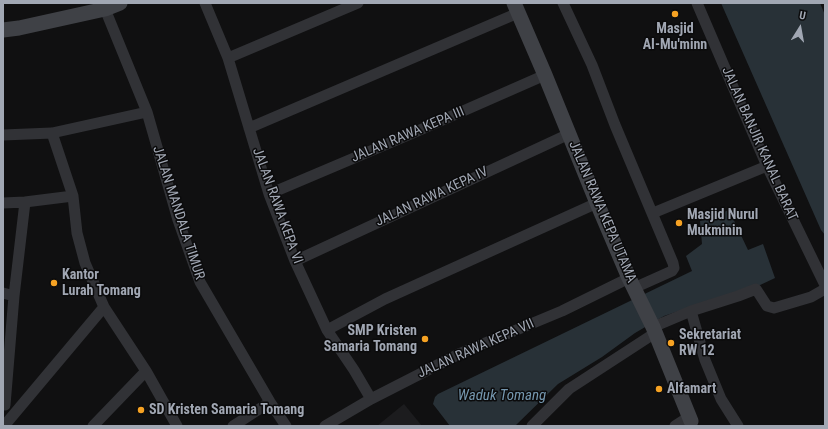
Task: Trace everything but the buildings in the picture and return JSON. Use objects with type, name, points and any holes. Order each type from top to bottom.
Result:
[{"type":"street","points":[[3,30],[19,28],[105,9],[120,3]]},
{"type":"street","name":"JALAN RAWA KEPA VI","points":[[205,3],[228,58],[269,194],[295,261],[327,330],[354,370],[370,399]]},
{"type":"street","points":[[228,58],[358,3]]},
{"type":"street","points":[[562,3],[592,65],[615,125],[653,213],[767,166]]},
{"type":"street","name":"JALAN BANJIR KANAL BARAT","points":[[697,3],[767,166],[825,284]]},
{"type":"street","points":[[249,128],[516,8]]},
{"type":"street","name":"JALAN RAWA KEPA UTAMA","points":[[516,8],[597,203],[653,329],[690,419]]},
{"type":"street","name":"JALAN MANDALA TIMUR","points":[[105,9],[147,112],[178,220],[200,282],[270,402],[286,426]]},
{"type":"street","name":"JALAN RAWA KEPA III","points":[[269,194],[545,75]]},
{"type":"street","points":[[3,135],[52,133],[147,112]]},
{"type":"street","points":[[52,133],[73,196],[77,233],[85,263],[104,307],[146,371],[177,426]]},
{"type":"street","name":"JALAN RAWA KEPA IV","points":[[295,261],[569,134]]},
{"type":"street","points":[[3,203],[73,196]]},
{"type":"street","points":[[14,414],[4,405],[14,296],[25,202]]},
{"type":"street","points":[[327,330],[385,299],[597,203]]},
{"type":"street","name":"JALAN RAWA KEPA VII","points":[[325,426],[370,399],[461,353],[562,312],[672,271],[674,268],[653,213]]},
{"type":"street","points":[[532,426],[569,389],[653,329],[691,311],[756,289],[767,306],[774,308],[811,297],[825,288]]},
{"type":"street","points":[[3,293],[14,296]]},
{"type":"street","points":[[4,426],[104,307]]},
{"type":"street","points":[[691,311],[705,360],[721,399],[738,426]]},
{"type":"street","points":[[93,426],[146,371]]},
{"type":"street","points":[[233,426],[270,402]]},
{"type":"street","points":[[675,426],[690,419]]},
{"type":"shaded area","points":[[404,404],[422,426],[377,426]]},
{"type":"water","points":[[721,3],[820,3],[825,15],[825,235],[821,230]]},
{"type":"water","name":"Waduk Tomang","points":[[729,210],[748,250],[763,244],[775,278],[758,286],[735,292],[664,316],[635,333],[602,357],[558,384],[515,426],[450,426],[433,404],[435,397],[438,394],[692,271],[686,256],[702,244],[700,221]]},
{"type":"place","name":"Masjid AI-Mu'minn","points":[[675,14]]},
{"type":"place","name":"Masjid Nurul Mukminin","points":[[679,223]]},
{"type":"place","name":"Kantor Lurah Tomang","points":[[54,283]]},
{"type":"place","name":"SMP Kristen Samaria Tomang","points":[[425,339]]},
{"type":"place","name":"Sekretariat RW 12","points":[[671,343]]},
{"type":"place","name":"Alfamart","points":[[659,389]]},
{"type":"place","name":"SD Kristen Samaria Tomang","points":[[141,410]]}]
